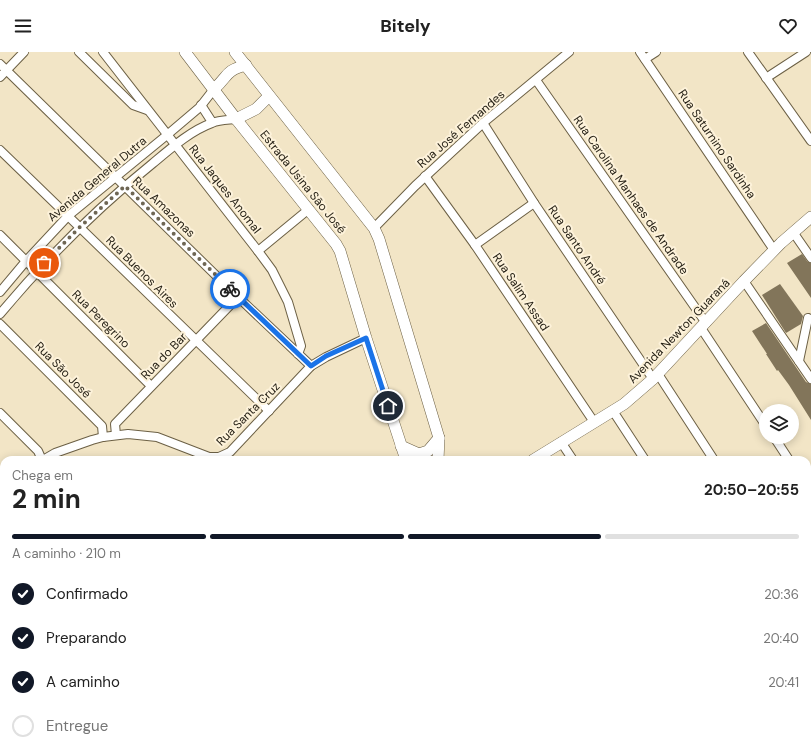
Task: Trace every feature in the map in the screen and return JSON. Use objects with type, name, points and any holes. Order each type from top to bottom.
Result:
[{"type":"main road","name":"Estrada Usina São José","points":[[185,52],[236,119],[336,244],[340,252],[405,456]]},
{"type":"main road","points":[[235,52],[374,228],[379,239],[439,438],[438,456]]},
{"type":"main road","points":[[214,90],[221,84],[228,72],[234,68],[246,65]]},
{"type":"main road","points":[[236,119],[256,110],[269,96]]},
{"type":"main road","name":"Avenida Newton Guaraná","points":[[539,456],[613,412],[636,395],[655,377],[774,250],[811,217]]},
{"type":"main road","points":[[401,446],[419,454],[428,451],[439,438]]},
{"type":"street","points":[[0,77],[3,68],[24,52]]},
{"type":"street","points":[[79,52],[133,105],[148,110]]},
{"type":"street","name":"Rua Jaques Anomal","points":[[103,52],[272,270],[288,302],[301,346],[298,354]]},
{"type":"street","name":"Rua José Fernandes","points":[[374,228],[426,176],[483,123],[569,52]]},
{"type":"street","points":[[643,56],[656,52]]},
{"type":"street","points":[[748,52],[811,141]]},
{"type":"street","points":[[766,78],[806,52]]},
{"type":"street","name":"Rua Saturnino Sardinha","points":[[643,56],[774,250]]},
{"type":"street","name":"Rua Amazonas","points":[[3,68],[311,366]]},
{"type":"street","name":"Rua Carolina Manhaes de Andrade","points":[[536,80],[703,326],[759,415]]},
{"type":"street","name":"Avenida General Dutra","points":[[0,292],[26,261],[68,216],[167,135],[201,105],[214,90]]},
{"type":"street","points":[[201,105],[212,122]]},
{"type":"street","name":"Avenida General Dutra","points":[[0,314],[37,271],[80,227],[125,186],[189,135],[212,122],[236,119]]},
{"type":"street","name":"Rua Santo André","points":[[483,123],[534,203],[711,456]]},
{"type":"street","name":"Rua Buenos Aires","points":[[0,150],[195,341],[269,411]]},
{"type":"street","name":"Rua Salim Assad","points":[[426,176],[476,245],[594,422]]},
{"type":"street","points":[[476,245],[534,203]]},
{"type":"street","points":[[258,251],[309,209]]},
{"type":"street","points":[[793,232],[811,258]]},
{"type":"street","name":"Rua Peregrino","points":[[0,235],[151,386]]},
{"type":"street","points":[[744,281],[811,378]]},
{"type":"street","name":"Rua do Bar","points":[[116,435],[115,424],[238,297]]},
{"type":"street","points":[[799,361],[808,318]]},
{"type":"street","name":"Rua São José","points":[[0,324],[102,426],[103,437]]},
{"type":"street","name":"Rua Santa Cruz","points":[[221,456],[230,452],[311,366],[326,356],[366,338]]},
{"type":"street","points":[[613,412],[642,456]]},
{"type":"street","points":[[0,413],[38,451],[40,456]]},
{"type":"street","name":"Rua Santa Cruz","points":[[49,456],[103,437],[138,434],[157,437],[205,456]]},
{"type":"street","points":[[561,442],[570,456]]},
{"type":"street","points":[[779,444],[786,456]]},
{"type":"building","points":[[802,254],[807,261],[811,263],[811,298],[787,263]]},
{"type":"building","points":[[780,284],[803,316],[801,324],[786,333],[762,295]]},
{"type":"building","points":[[766,323],[806,382],[811,384],[811,420],[789,385],[778,370],[777,371],[752,331]]},
{"type":"way so far","points":[[44,263],[80,227],[125,186],[230,289]]},
{"type":"route","points":[[230,289],[311,366],[326,356],[366,338],[388,406]]}]
